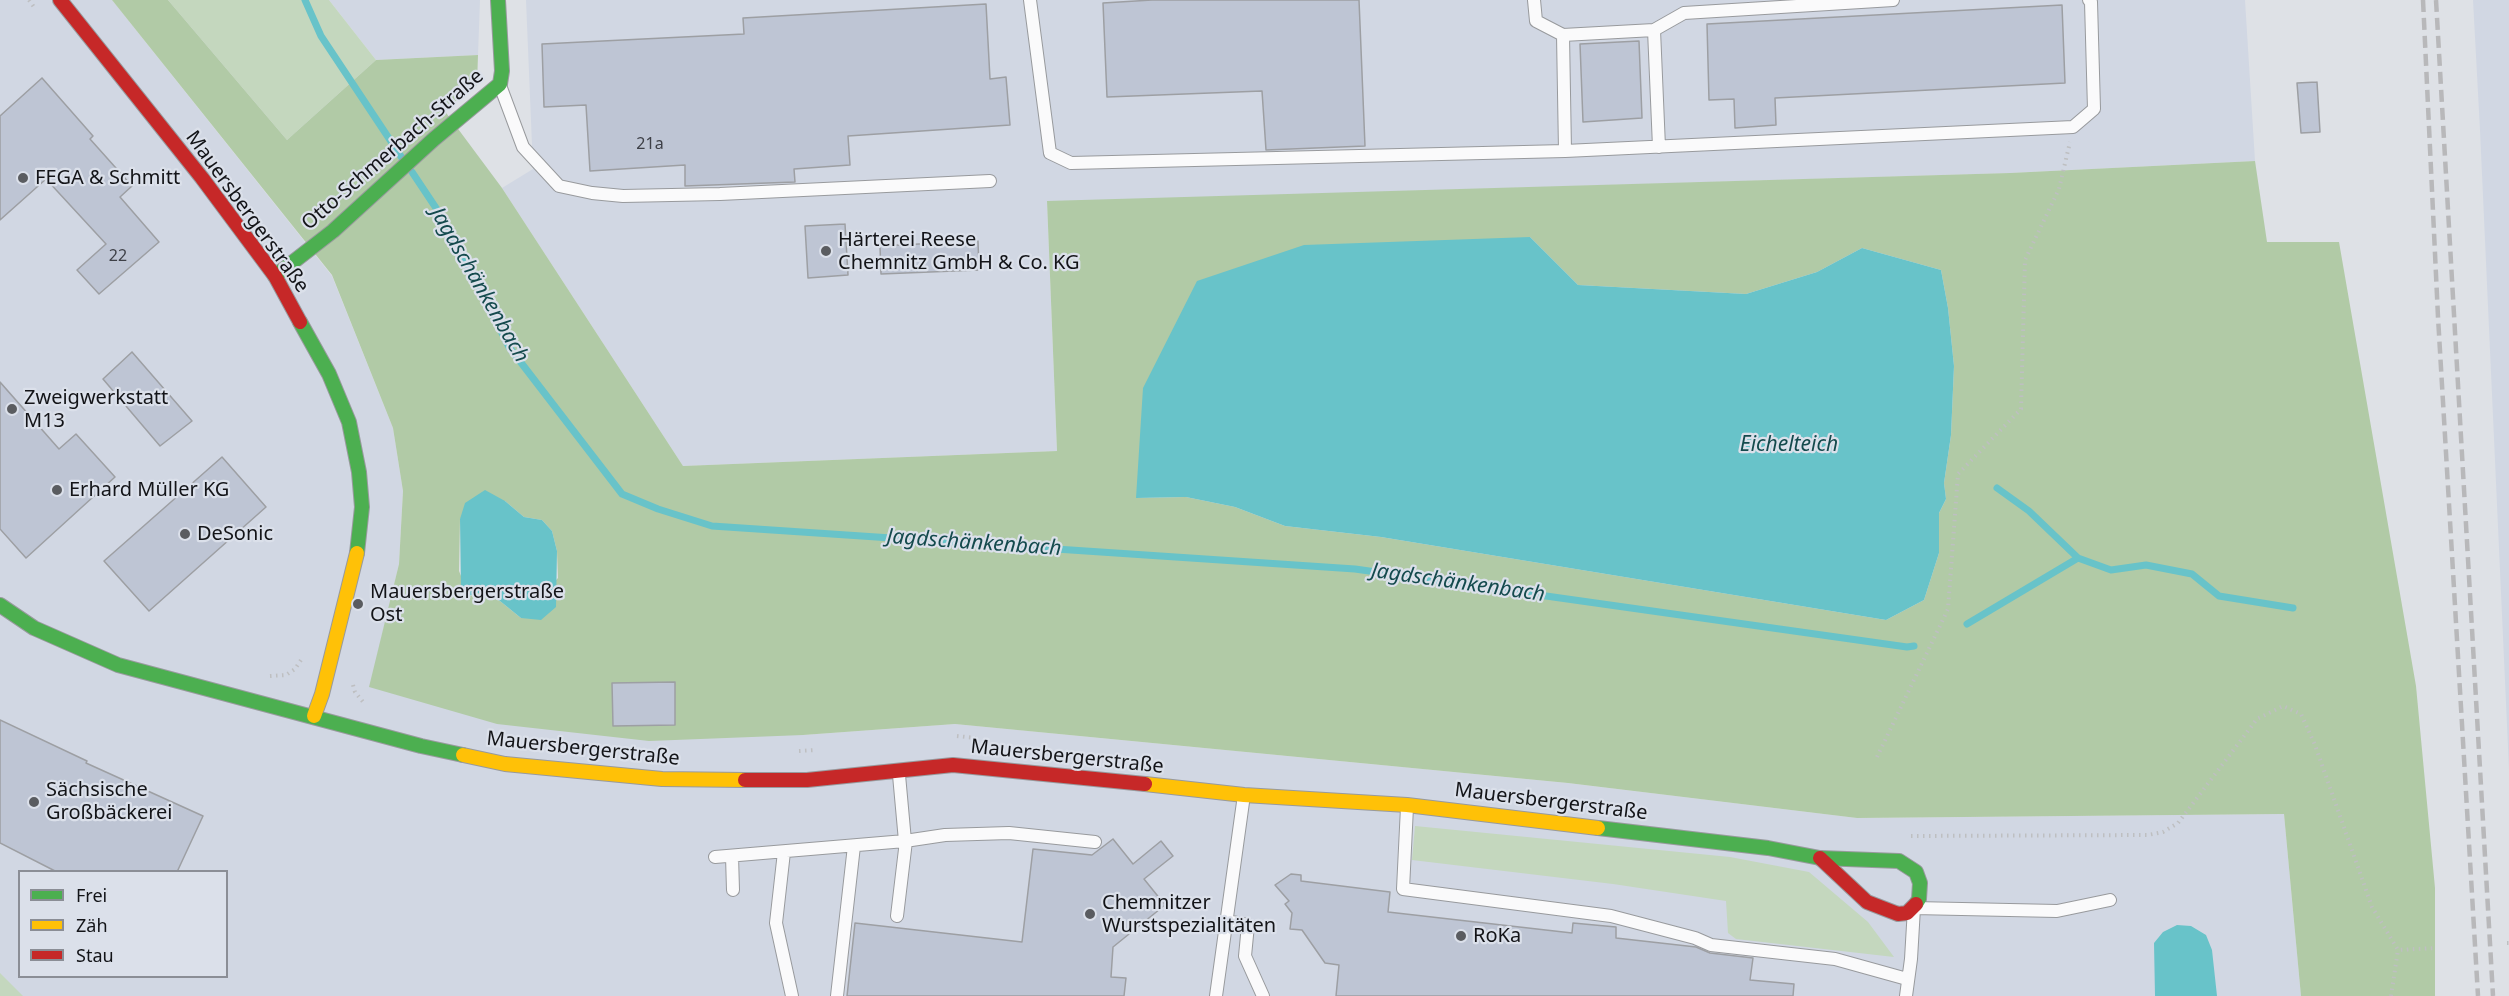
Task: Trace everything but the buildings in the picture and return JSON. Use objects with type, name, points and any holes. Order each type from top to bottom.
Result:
[{"type":"street","name":"Mauersbergerstraße","points":[[60,0],[202,178],[275,276],[329,374],[349,422],[359,472],[362,507],[359,544],[322,694],[314,716]]},
{"type":"street","name":"Otto-Schmerbach-Straße","points":[[275,276],[333,231],[434,139],[500,84],[502,71],[498,0]]},
{"type":"street","name":"Mauersbergerstraße","points":[[0,605],[34,628],[117,665],[421,746],[505,764],[662,779],[807,780],[953,765],[1244,795],[1407,805],[1768,848],[1845,861],[1899,861],[1916,872],[1920,883],[1919,898],[1914,908]]},
{"type":"street","points":[[1820,858],[1868,902],[1898,914],[1907,913],[1914,908]]},
{"type":"lane","points":[[1030,0],[1050,153],[1071,163],[1565,151],[2073,127],[2094,109],[2091,2],[2089,0]]},
{"type":"lane","points":[[1534,0],[1536,21],[1563,35],[1654,30],[1684,13],[1893,0]]},
{"type":"lane","points":[[1654,30],[1659,147]]},
{"type":"lane","points":[[1563,35],[1565,151]]},
{"type":"lane","points":[[500,84],[523,147],[559,186],[592,193],[623,196],[720,194],[990,181]]},
{"type":"lane","points":[[897,916],[906,841],[899,776]]},
{"type":"lane","points":[[1216,996],[1244,795]]},
{"type":"lane","points":[[1407,805],[1403,889],[1611,916],[1695,938],[1711,945],[1835,959],[1907,979]]},
{"type":"lane","points":[[715,858],[952,835],[1009,833],[1095,842]]},
{"type":"lane","points":[[837,996],[854,846]]},
{"type":"lane","points":[[784,852],[776,923],[792,996]]},
{"type":"lane","points":[[732,856],[733,890]]},
{"type":"lane","points":[[1908,996],[1907,979],[1911,958],[1914,908],[2057,911],[2110,900]]},
{"type":"lane","points":[[1226,921],[1248,925],[1245,956],[1263,996]]},
{"type":"path","points":[[28,0],[35,8]]},
{"type":"path","points":[[1877,757],[1948,609],[1958,474],[2022,409],[2025,260],[2059,189],[2073,127]]},
{"type":"path","points":[[260,675],[286,675],[295,669],[303,657]]},
{"type":"path","points":[[351,678],[355,692],[367,705]]},
{"type":"path","points":[[1899,836],[2148,835],[2163,832],[2178,823],[2257,719],[2283,706],[2301,714],[2315,745],[2372,907],[2398,950],[2391,996]]},
{"type":"path","points":[[950,737],[985,739]]},
{"type":"path","points":[[795,751],[819,749]]},
{"type":"path","points":[[2398,950],[2435,948]]},
{"type":"shaded area","points":[[0,0],[112,0],[332,276],[393,428],[403,491],[399,564],[370,687],[803,735],[955,724],[1568,783],[1857,818],[2284,814],[2301,996],[16,996],[0,979]]},
{"type":"shaded area","points":[[329,0],[480,0],[478,55],[376,60]]},
{"type":"shaded area","points":[[526,0],[2245,0],[2255,161],[2010,173],[1047,202],[1057,451],[683,466],[502,188],[533,169]]},
{"type":"shaded area","points":[[2473,0],[2509,0],[2509,769],[2480,130]]},
{"type":"green space","points":[[112,0],[168,0],[287,140],[376,60],[478,55],[477,85],[444,110],[502,188],[683,466],[1057,451],[1047,201],[2010,173],[2255,161],[2267,242],[2339,242],[2416,686],[2435,888],[2435,996],[2301,996],[2284,814],[1857,818],[1568,783],[955,724],[803,735],[649,741],[497,724],[369,687],[399,564],[403,491],[393,428],[332,275]],"holes":[[[1530,237],[1578,285],[1746,294],[1817,272],[1862,248],[1941,270],[1948,308],[1954,366],[1951,435],[1944,483],[1946,499],[1939,513],[1939,553],[1924,600],[1886,620],[1381,537],[1285,526],[1235,507],[1186,497],[1136,498]],[[505,501],[524,517],[542,520],[552,531],[557,551],[558,578],[521,618],[500,601],[483,592],[469,596],[459,571],[460,519]]]},
{"type":"green space","points":[[168,0],[329,0],[376,60],[287,140]]},
{"type":"green space","points":[[1415,826],[1730,857],[1809,872],[1868,922],[1894,957],[1736,939],[1728,933],[1726,901],[1613,884],[1412,860]]},
{"type":"green space","points":[[0,973],[23,996],[0,996]]},
{"type":"water","name":"Eichelteich","points":[[1530,237],[1578,285],[1746,294],[1817,272],[1862,248],[1941,270],[1948,308],[1954,366],[1951,435],[1944,483],[1946,499],[1939,513],[1939,553],[1924,600],[1886,620],[1381,537],[1285,526],[1235,507],[1186,497],[1136,498],[1143,388],[1197,281],[1304,245]]},
{"type":"water","points":[[485,490],[505,501],[524,517],[542,520],[552,531],[557,551],[556,607],[541,620],[521,618],[500,601],[483,592],[468,596],[461,591],[460,519],[465,503]]},
{"type":"water","points":[[2177,925],[2191,926],[2206,935],[2212,950],[2217,996],[2155,996],[2154,943],[2163,932]]},
{"type":"waterway","name":"Jagdschänkenbach","points":[[305,0],[321,36],[402,158]]},
{"type":"waterway","name":"Jagdschänkenbach","points":[[412,172],[446,223],[509,347],[622,494],[658,509],[712,526],[1355,569],[1907,647],[1914,646]]},
{"type":"waterway","points":[[1997,488],[2029,511],[2078,558],[2111,570],[2146,565],[2192,574],[2219,596],[2293,608]]},
{"type":"waterway","name":"Jagdschänkenbach","points":[[1967,624],[2078,558]]},
{"type":"railway","points":[[2423,0],[2438,317],[2478,996]]},
{"type":"railway","points":[[2436,0],[2493,996]]},
{"type":"traffic: fast","points":[[275,276],[333,231],[434,139],[500,84],[502,71],[498,0]]},
{"type":"traffic: fast","points":[[300,322],[329,374],[349,422],[359,472],[362,507],[357,553]]},
{"type":"traffic: fast","points":[[0,605],[34,628],[118,665],[421,746],[463,755]]},
{"type":"traffic: fast","points":[[1598,828],[1768,848],[1820,858],[1899,861],[1916,872],[1920,883],[1919,899],[1916,904]]},
{"type":"traffic: slow","points":[[314,716],[322,694],[357,553]]},
{"type":"traffic: slow","points":[[463,755],[505,764],[662,779],[745,780]]},
{"type":"traffic: slow","points":[[1145,784],[1244,795],[1407,805],[1598,828]]},
{"type":"traffic: jam","points":[[60,0],[202,178],[275,276],[300,322]]},
{"type":"traffic: jam","points":[[745,780],[807,780],[953,765],[1145,784]]},
{"type":"traffic: jam","points":[[1820,858],[1867,902],[1898,914],[1907,913],[1916,904]]},
{"type":"place","name":"FEGA & Schmitt","points":[[23,178]]},
{"type":"place","name":"Härterei Reese Chemnitz GmbH & Co. KG","points":[[826,251]]},
{"type":"place","name":"Zweigwerkstatt M13","points":[[12,409]]},
{"type":"place","name":"Erhard Müller KG","points":[[57,490]]},
{"type":"place","name":"DeSonic","points":[[185,534]]},
{"type":"place","name":"Mauersbergerstraße Ost","points":[[358,604]]},
{"type":"place","name":"Sächsische Großbäckerei","points":[[34,802]]},
{"type":"place","name":"Chemnitzer Wurstspezialitäten","points":[[1090,914]]},
{"type":"place","name":"RoKa","points":[[1461,936]]}]
